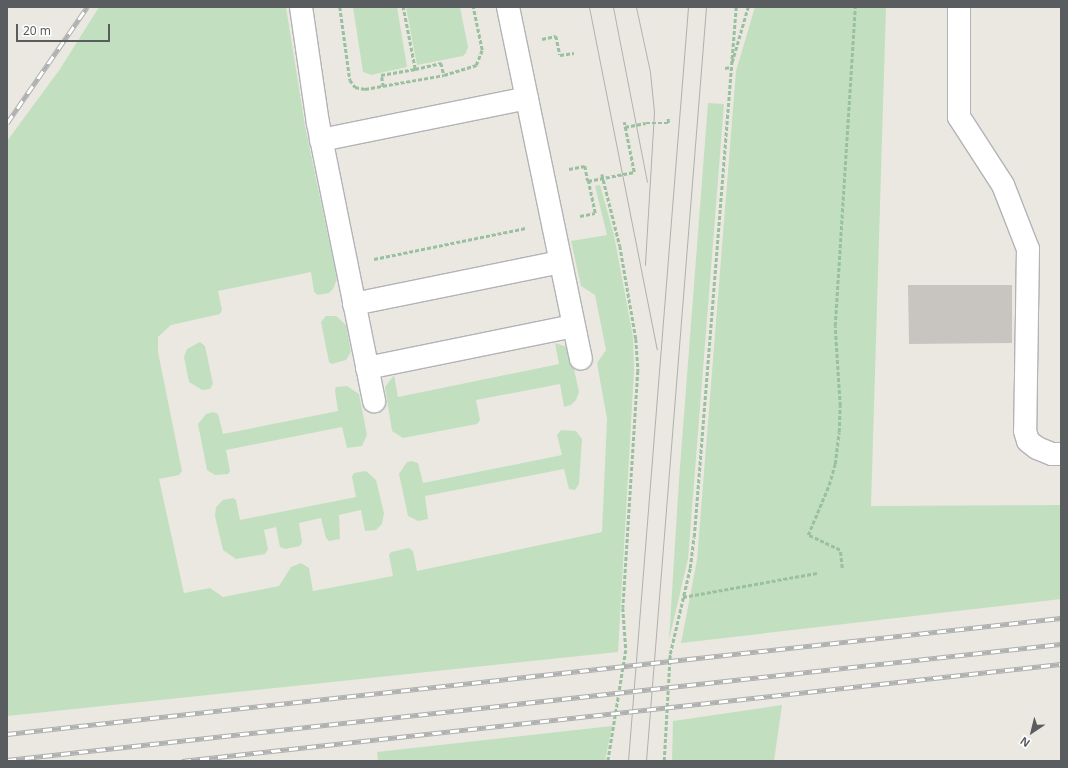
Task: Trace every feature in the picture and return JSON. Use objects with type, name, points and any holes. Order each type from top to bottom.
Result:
[{"type":"lane","points":[[301,7],[321,140],[374,401]]},
{"type":"lane","points":[[508,7],[573,326],[581,358]]},
{"type":"lane","points":[[959,7],[959,117],[1004,185],[1028,249],[1025,430],[1028,441],[1037,448],[1052,454],[1061,454]]},
{"type":"lane","points":[[321,140],[527,98]]},
{"type":"lane","points":[[354,304],[560,262]]},
{"type":"lane","points":[[367,368],[573,326]]},
{"type":"path","points":[[340,7],[351,82],[361,89],[384,87],[444,75],[473,67],[480,60],[482,50],[473,7]]},
{"type":"path","points":[[403,7],[415,69]]},
{"type":"path","points":[[731,68],[748,7]]},
{"type":"path","points":[[842,568],[840,550],[808,535],[831,478],[838,432],[840,406],[835,326],[855,7]]},
{"type":"path","points":[[664,761],[670,654],[690,568],[694,537],[735,9],[730,10]]},
{"type":"path","points":[[384,87],[381,75],[441,63],[444,75]]},
{"type":"path","points":[[725,68],[731,68]]},
{"type":"path","points":[[646,118],[646,123]]},
{"type":"path","points":[[625,127],[646,123],[668,123],[668,118]]},
{"type":"path","points":[[588,182],[634,172],[624,122]]},
{"type":"path","points":[[573,218],[595,213],[585,166],[576,168]]},
{"type":"path","points":[[602,174],[602,179],[620,246],[636,339],[638,372],[623,608],[626,650],[608,761]]},
{"type":"path","points":[[370,260],[532,227]]},
{"type":"path","points":[[683,598],[817,573]]},
{"type":"green space","points":[[99,7],[286,7],[305,126],[337,279],[333,289],[329,293],[318,295],[314,292],[311,272],[218,291],[222,310],[220,314],[171,325],[158,337],[158,352],[182,471],[179,475],[159,479],[184,593],[210,588],[223,597],[279,586],[291,567],[301,563],[309,568],[313,591],[393,576],[389,555],[391,552],[409,548],[413,551],[417,571],[602,532],[607,419],[597,363],[606,350],[595,295],[581,286],[571,241],[607,235],[595,186],[600,185],[614,235],[633,337],[634,371],[618,652],[7,716],[7,141],[60,69]]},
{"type":"green space","points":[[353,7],[397,7],[407,67],[371,75],[363,72]]},
{"type":"green space","points":[[406,7],[460,7],[468,47],[466,53],[463,56],[417,65]]},
{"type":"green space","points":[[755,7],[886,7],[871,506],[1061,505],[1061,599],[681,643],[697,560],[736,71]]},
{"type":"green space","points":[[708,103],[724,104],[688,559],[669,640],[679,480]]},
{"type":"green space","points":[[326,316],[336,316],[346,325],[351,352],[346,360],[332,364],[329,362],[321,322]]},
{"type":"green space","points":[[200,342],[205,346],[213,384],[210,389],[202,390],[189,382],[184,357],[187,349]]},
{"type":"green space","points":[[555,343],[567,347],[571,355],[579,392],[576,400],[571,405],[564,407],[560,384],[476,400],[480,420],[477,424],[403,438],[392,431],[385,387],[394,375],[398,397],[559,364]]},
{"type":"green space","points":[[347,386],[359,394],[367,435],[362,446],[347,448],[342,427],[226,450],[230,471],[228,474],[215,475],[207,470],[198,424],[206,414],[213,412],[218,414],[223,434],[338,411],[335,391],[336,387]]},
{"type":"green space","points":[[561,430],[576,431],[582,439],[579,484],[575,490],[569,489],[564,469],[425,496],[428,519],[418,521],[408,516],[399,474],[407,462],[412,461],[418,463],[423,483],[562,455],[557,435]]},
{"type":"green space","points":[[366,471],[376,480],[384,513],[382,524],[376,530],[365,531],[361,510],[339,515],[340,539],[329,541],[326,538],[321,518],[299,523],[302,542],[300,546],[285,549],[280,547],[276,527],[264,530],[268,549],[265,554],[236,559],[223,550],[215,516],[216,507],[223,500],[233,498],[236,500],[240,520],[356,497],[352,477],[354,473]]},
{"type":"green space","points":[[782,705],[774,761],[672,761],[673,721]]},
{"type":"green space","points":[[612,726],[605,761],[378,761],[377,752]]},
{"type":"building","points":[[908,285],[1012,285],[1012,343],[909,344]]},
{"type":"tram line","points":[[589,7],[657,349]]},
{"type":"tram line","points":[[613,7],[647,182]]},
{"type":"tram line","points":[[636,7],[650,72],[654,112],[645,265]]},
{"type":"tram line","points":[[628,761],[688,7]]},
{"type":"tram line","points":[[646,761],[706,7]]},
{"type":"railway","points":[[7,123],[87,7]]},
{"type":"railway","points":[[7,734],[1061,618]]},
{"type":"railway","points":[[7,760],[1061,644]]},
{"type":"railway","points":[[182,761],[1061,664]]}]
